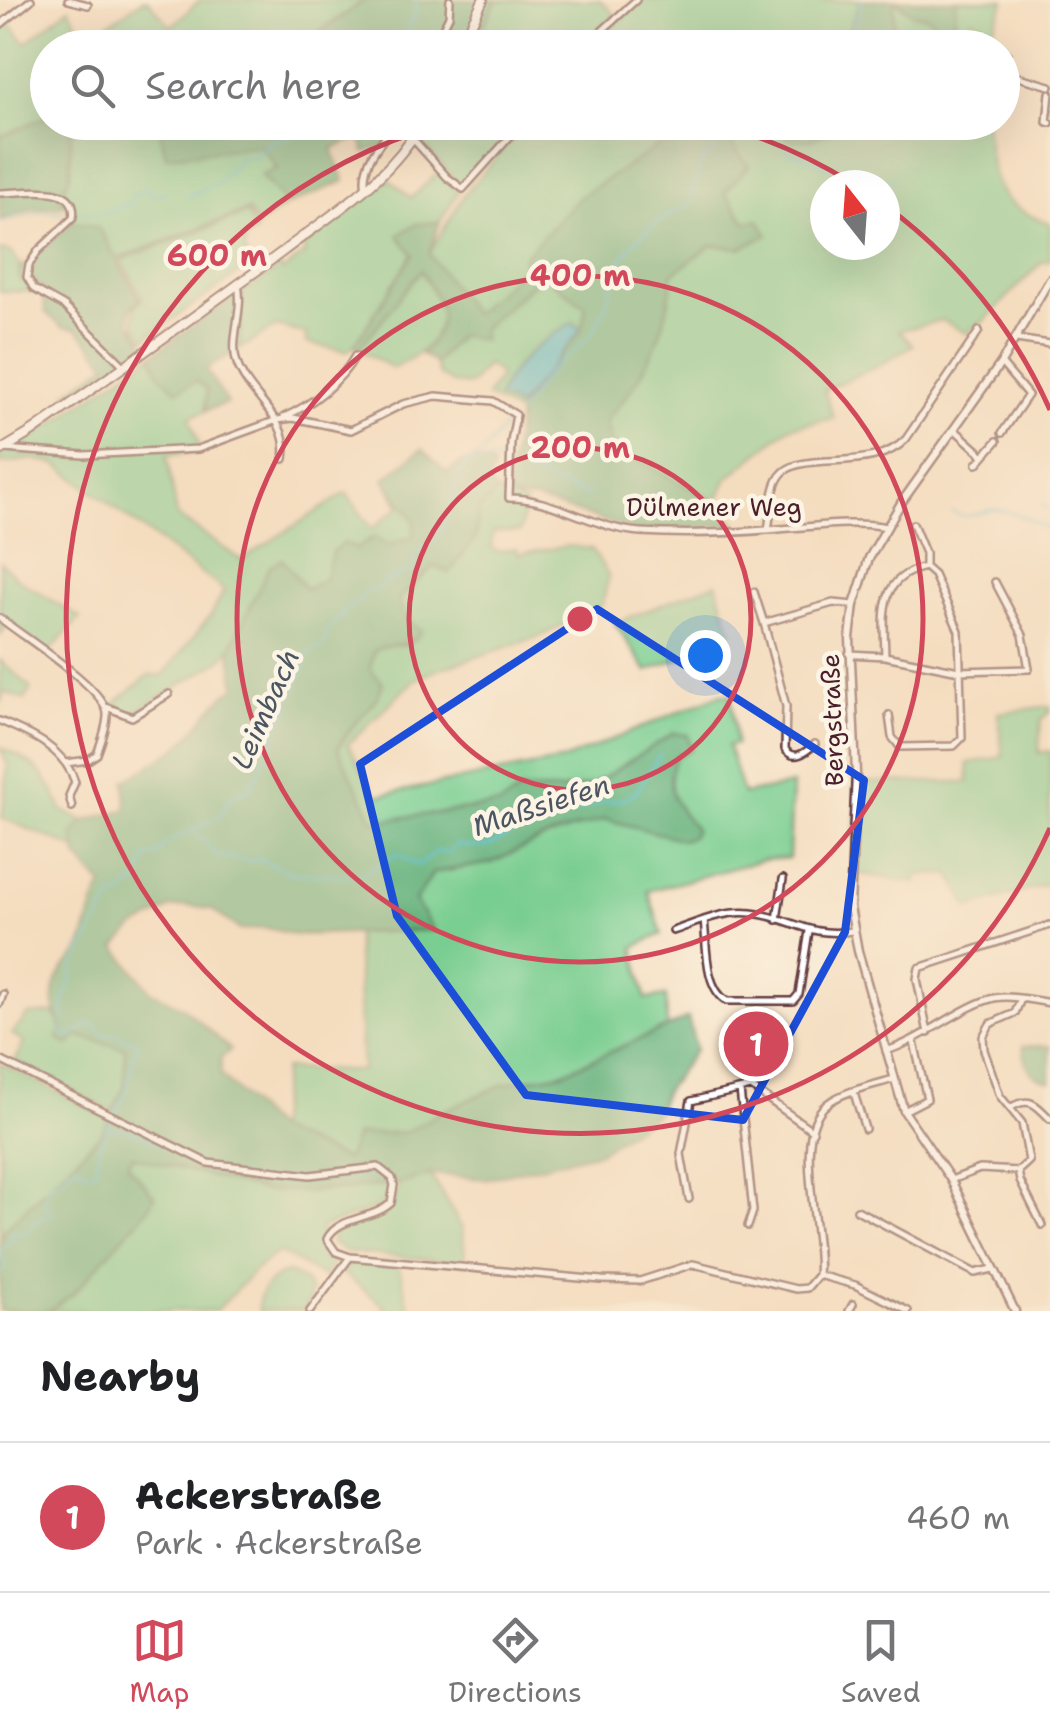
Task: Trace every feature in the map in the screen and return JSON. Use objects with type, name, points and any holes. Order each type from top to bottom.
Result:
[{"type":"main road","points":[[468,30],[482,0]]},
{"type":"main road","points":[[2,450],[238,285],[366,189],[390,168],[411,140]]},
{"type":"street","points":[[0,24],[31,0]]},
{"type":"street","points":[[68,0],[88,5]]},
{"type":"street","points":[[441,30],[450,0]]},
{"type":"street","points":[[603,30],[636,0]]},
{"type":"street","points":[[1020,79],[1050,90],[1050,124]]},
{"type":"street","points":[[366,189],[364,178],[369,161],[382,140]]},
{"type":"street","points":[[415,140],[462,188],[469,185],[508,140]]},
{"type":"street","points":[[0,194],[58,193],[70,199],[73,218],[38,252],[27,276],[34,289],[64,306],[118,356],[123,366]]},
{"type":"street","name":"Bergstraße","points":[[1015,1311],[950,1180],[904,1111],[853,931],[850,891],[856,773],[849,654],[861,577],[886,527],[1001,363],[1050,279]]},
{"type":"street","points":[[238,285],[236,362],[277,420],[286,447],[284,458]]},
{"type":"street","points":[[768,530],[777,482],[784,470],[798,464],[872,458],[892,451],[906,439],[979,331]]},
{"type":"street","points":[[1016,339],[1050,344]]},
{"type":"street","points":[[2,450],[84,454],[198,450],[299,410],[349,368],[356,356]]},
{"type":"street","points":[[1001,363],[1028,396],[1002,433]]},
{"type":"street","name":"Dülmener Weg","points":[[277,420],[293,418],[352,430],[403,404],[436,396],[493,401],[515,417],[509,498],[532,498],[586,519],[640,532],[886,527]]},
{"type":"street","points":[[954,428],[984,456]]},
{"type":"street","points":[[977,464],[997,441]]},
{"type":"street","points":[[889,714],[892,737],[900,747],[946,747],[959,744],[962,738],[959,631],[934,575],[925,566],[913,524]]},
{"type":"street","points":[[886,656],[884,612],[892,586],[904,574],[925,566]]},
{"type":"street","points":[[849,654],[886,656],[958,671],[1028,669],[1023,635],[995,582]]},
{"type":"street","points":[[754,592],[782,680],[786,748],[788,753],[798,755],[814,744]]},
{"type":"street","points":[[764,623],[833,603],[854,605]]},
{"type":"street","points":[[0,618],[68,670],[104,706],[132,716],[169,694]]},
{"type":"street","points":[[66,762],[88,760],[97,754],[107,716],[104,706]]},
{"type":"street","points":[[0,721],[46,744],[66,762],[75,782],[69,796],[72,807]]},
{"type":"street","points":[[777,920],[783,879]]},
{"type":"street","points":[[673,930],[747,912],[830,934],[853,931]]},
{"type":"street","points":[[704,920],[713,984],[719,996],[727,1000],[793,1002],[799,994],[808,930]]},
{"type":"street","points":[[928,1033],[916,979],[918,968],[1050,926]]},
{"type":"street","points":[[0,1003],[3,994]]},
{"type":"street","points":[[950,1180],[980,1169],[1018,1171],[1029,1161],[1022,1124],[1000,1096],[983,1037],[990,1024],[1015,1013],[1021,999]]},
{"type":"street","points":[[886,1051],[988,1000],[1050,1003]]},
{"type":"street","points":[[904,1111],[927,1098],[913,1040]]},
{"type":"street","points":[[0,1060],[208,1163],[310,1174],[378,1167],[392,1178],[390,1203],[383,1210],[338,1226],[327,1239],[329,1247],[350,1258],[602,1280],[640,1280],[693,1264],[796,1289],[807,1288],[818,1275],[810,1175],[813,1131],[822,1108],[830,1101],[894,1080]]},
{"type":"street","points":[[688,1199],[681,1154],[691,1101],[751,1087],[813,1131]]},
{"type":"street","points":[[740,1090],[753,1211],[748,1226]]},
{"type":"street","points":[[854,1092],[865,1129]]},
{"type":"street","points":[[1010,1108],[1023,1100],[1029,1101],[1050,1119]]},
{"type":"street","points":[[1018,1171],[1042,1224]]},
{"type":"street","points":[[856,1210],[974,1274],[994,1269]]},
{"type":"street","points":[[310,1311],[350,1258]]},
{"type":"street","points":[[818,1275],[856,1285],[908,1311]]},
{"type":"highlighted area","points":[[597,609],[864,780],[845,932],[743,1120],[526,1095],[397,916],[360,764]]},
{"type":"green space","points":[[143,0],[148,0],[171,27],[200,0],[365,0],[322,30],[99,30]]},
{"type":"green space","points":[[365,0],[497,0],[481,30],[322,30]]},
{"type":"green space","points":[[497,0],[600,0],[615,15],[598,30],[481,30]]},
{"type":"green space","points":[[641,0],[861,0],[849,30],[607,30]]},
{"type":"green space","points":[[861,0],[894,0],[894,30],[849,30]]},
{"type":"green space","points":[[894,0],[913,14],[955,21],[956,0],[1005,0],[993,29],[972,19],[968,30],[894,30]]},
{"type":"green space","points":[[896,0],[956,0],[955,21],[939,27]]},
{"type":"green space","points":[[69,8],[81,30],[42,30]]},
{"type":"green space","points":[[5,18],[26,43],[30,40],[30,124],[0,137],[0,22]]},
{"type":"green space","points":[[30,124],[30,140],[71,140],[70,176],[59,197],[68,205],[31,209],[0,220],[0,137]]},
{"type":"green space","points":[[71,140],[163,140],[167,156],[261,146],[277,169],[261,176],[287,205],[257,225],[248,210],[117,259],[98,227],[73,222],[68,205],[59,198],[70,176]]},
{"type":"green space","points":[[162,140],[353,140],[332,149],[345,181],[287,205],[261,176],[277,168],[261,146],[166,156]]},
{"type":"green space","points":[[361,140],[393,140],[387,146],[365,152]]},
{"type":"green space","points":[[419,140],[504,140],[465,184],[458,183]]},
{"type":"green space","points":[[511,140],[668,140],[581,196],[524,256],[524,268],[473,315],[429,254],[464,195]]},
{"type":"green space","points":[[668,140],[729,140],[749,166],[725,192],[745,222],[759,220],[768,235],[740,248],[712,245],[672,274],[668,305],[653,350],[639,378],[606,422],[613,447],[716,502],[736,524],[640,532],[536,500],[512,498],[507,491],[520,407],[581,330],[586,307],[534,268],[533,283],[482,329],[482,340],[459,335],[435,363],[421,354],[437,331],[441,313],[421,270],[359,349],[354,346],[413,254],[398,235],[417,224],[440,222],[429,254],[473,314],[524,268],[524,256],[581,196]]},
{"type":"green space","points":[[729,140],[987,140],[993,174],[1005,198],[1030,216],[1050,223],[1050,260],[1042,262],[984,321],[966,333],[942,320],[899,331],[913,345],[824,390],[834,418],[789,427],[727,479],[716,502],[612,447],[606,422],[639,378],[653,350],[668,305],[671,274],[712,245],[740,248],[746,222],[725,192]]},
{"type":"green space","points":[[439,172],[458,192],[440,222],[417,224],[398,235],[413,253],[354,346],[346,351],[306,343],[306,334],[277,326],[240,349],[243,291],[276,271],[279,264],[283,271],[305,253],[303,247],[389,179],[411,198]]},
{"type":"green space","points":[[247,213],[256,232],[246,239],[245,250],[252,264],[144,339],[135,324],[134,308],[143,298],[121,260]]},
{"type":"green space","points":[[73,222],[98,227],[140,299],[130,308],[130,322],[146,347],[65,399],[68,392],[108,364],[77,329],[62,327],[45,312],[43,287],[20,280],[19,270]]},
{"type":"green space","points":[[0,250],[11,252],[21,265],[19,270],[43,287],[44,292],[0,291]]},
{"type":"green space","points":[[533,267],[577,300],[610,292],[559,364],[517,413],[487,396],[500,375],[487,364],[470,385],[452,383],[438,374],[435,363],[460,335],[482,340],[482,329],[533,284]]},
{"type":"green space","points":[[421,269],[439,300],[440,327],[421,351],[393,368],[359,349]]},
{"type":"green space","points":[[243,291],[240,349],[206,369],[227,403],[205,411],[207,389],[196,381],[177,391],[159,373],[152,355]]},
{"type":"green space","points":[[152,355],[159,373],[196,380],[207,389],[205,411],[190,417],[201,452],[167,455],[177,516],[241,560],[346,493],[372,529],[400,506],[384,479],[415,521],[413,537],[388,545],[333,551],[324,580],[306,589],[282,560],[269,567],[255,602],[220,661],[130,715],[113,705],[149,675],[163,675],[212,614],[224,590],[56,464],[33,459],[0,464],[0,457],[9,452],[34,454],[15,449]]},
{"type":"green space","points":[[422,449],[447,473],[470,461],[494,466],[488,482],[497,492],[479,511],[475,539],[449,573],[433,566],[398,600],[406,618],[421,631],[417,637],[374,651],[370,669],[383,683],[380,692],[338,749],[374,821],[500,805],[520,791],[592,785],[674,733],[688,735],[691,750],[676,756],[671,787],[676,803],[695,829],[692,836],[683,840],[605,819],[542,839],[491,863],[433,873],[415,901],[433,930],[296,935],[267,928],[240,930],[211,909],[189,906],[171,908],[134,928],[116,948],[151,991],[184,1008],[231,1050],[221,1058],[221,1075],[276,1130],[346,1160],[356,1135],[407,1132],[504,1084],[562,1073],[688,1018],[696,1049],[665,1091],[655,1114],[599,1152],[485,1179],[431,1174],[400,1184],[310,1192],[265,1191],[132,1156],[128,1165],[154,1196],[148,1209],[73,1294],[48,1311],[0,1311],[0,1240],[5,1229],[102,1133],[125,1085],[125,1049],[79,1036],[68,1045],[58,1039],[62,1029],[55,1007],[56,984],[82,944],[103,886],[77,857],[73,835],[83,821],[127,809],[125,781],[180,745],[236,687],[230,649],[269,567],[282,559],[306,589],[324,580],[333,551],[344,543],[357,549],[373,537],[388,545],[413,537],[415,520],[384,479]]},
{"type":"green space","points":[[497,492],[525,504],[520,532],[493,532],[491,547],[496,551],[517,549],[518,554],[569,546],[592,549],[609,576],[602,605],[541,636],[414,680],[348,744],[376,796],[564,760],[721,694],[731,694],[736,744],[728,746],[743,794],[792,785],[789,858],[762,860],[648,891],[662,934],[634,947],[646,999],[666,996],[667,1027],[562,1073],[504,1084],[407,1132],[357,1135],[346,1160],[276,1130],[284,1069],[362,1071],[356,933],[432,930],[415,901],[433,873],[491,863],[542,839],[605,819],[688,820],[671,799],[670,772],[676,756],[688,749],[674,733],[592,785],[520,791],[501,805],[374,822],[338,750],[383,683],[370,669],[374,651],[384,644],[405,646],[421,631],[406,618],[398,600],[434,566],[449,572],[475,539],[479,511]]},
{"type":"green space","points":[[0,562],[19,580],[80,618],[49,652],[8,624],[0,635]]},
{"type":"green space","points":[[716,583],[732,632],[704,649],[647,671],[615,623]]},
{"type":"green space","points":[[0,660],[31,688],[25,700],[4,692],[0,704]]},
{"type":"green space","points":[[1050,706],[1050,712],[1041,720],[1039,753],[1050,751],[1050,883],[969,908],[950,874],[917,875],[917,883],[854,873],[859,782],[969,782],[968,763],[1003,757],[998,713]]},
{"type":"green space","points":[[0,747],[39,771],[62,810],[83,821],[73,835],[76,849],[2,818],[8,766]]},
{"type":"green space","points":[[54,1013],[63,1029],[125,1049],[125,1085],[114,1112],[15,1062],[24,1042],[12,1034],[28,1015]]},
{"type":"green space","points":[[1023,1046],[1050,1046],[1050,1081],[1029,1070]]},
{"type":"green space","points":[[0,1063],[110,1118],[102,1133],[5,1229],[0,1240]]},
{"type":"green space","points":[[132,1156],[310,1192],[391,1185],[389,1199],[376,1208],[321,1228],[324,1252],[336,1259],[324,1277],[279,1252],[256,1269],[216,1311],[48,1311],[73,1294],[154,1196],[128,1165]]},
{"type":"green space","points":[[430,1174],[462,1228],[466,1263],[347,1252],[332,1244],[332,1236],[342,1228],[388,1207],[400,1184]]},
{"type":"green space","points":[[350,1263],[398,1263],[410,1311],[382,1311],[385,1306],[342,1273]]},
{"type":"green space","points":[[289,1273],[309,1288],[310,1298],[304,1311],[258,1311],[266,1285]]},
{"type":"water","points":[[573,322],[581,330],[518,407],[498,397],[520,363]]},
{"type":"waterway","points":[[406,30],[416,12],[416,0]]},
{"type":"waterway","name":"Leimbach","points":[[853,30],[862,0]]},
{"type":"waterway","points":[[187,197],[219,182],[239,158],[256,157],[274,140]]},
{"type":"waterway","name":"Leimbach","points":[[518,414],[551,370],[582,344],[595,327],[616,271],[631,247],[652,226],[689,205],[702,159],[715,150],[719,140]]},
{"type":"waterway","points":[[783,148],[836,170]]},
{"type":"waterway","points":[[82,214],[113,211],[130,203],[132,197],[146,188],[150,189],[150,196],[167,192]]},
{"type":"waterway","points":[[0,222],[42,211],[65,213]]},
{"type":"waterway","name":"Leimbach","points":[[0,1272],[4,1267],[0,1254],[14,1240],[10,1234],[21,1234],[33,1227],[34,1221],[52,1214],[45,1202],[47,1187],[76,1164],[87,1172],[95,1170],[103,1138],[127,1088],[138,1049],[136,1042],[112,1034],[103,1036],[98,1027],[89,1024],[70,1038],[63,1034],[64,998],[73,977],[72,967],[113,896],[121,896],[138,883],[146,858],[221,816],[229,798],[253,787],[251,780],[257,778],[289,710],[288,701],[293,697],[308,654],[325,643],[328,628],[342,616],[342,611],[361,599],[362,593],[413,570],[416,554],[441,534],[463,465],[482,454],[509,421]]},
{"type":"waterway","points":[[465,464],[496,460],[508,464]]},
{"type":"waterway","points":[[516,468],[588,496]]},
{"type":"waterway","points":[[1040,504],[1050,510]]},
{"type":"waterway","points":[[952,512],[967,516],[1004,511],[1050,531]]},
{"type":"waterway","name":"Maßsiefen","points":[[198,837],[215,855],[254,862],[256,858],[294,874],[357,876],[398,854],[420,865],[436,851],[449,853],[456,845],[487,846],[515,831],[526,833],[531,826],[601,802],[624,799],[636,792],[660,755]]},
{"type":"waterway","points":[[106,1128],[134,1133],[212,1171],[252,1180],[373,1176]]},
{"type":"place","name":"Ackerstraße","points":[[756,1044]]}]
